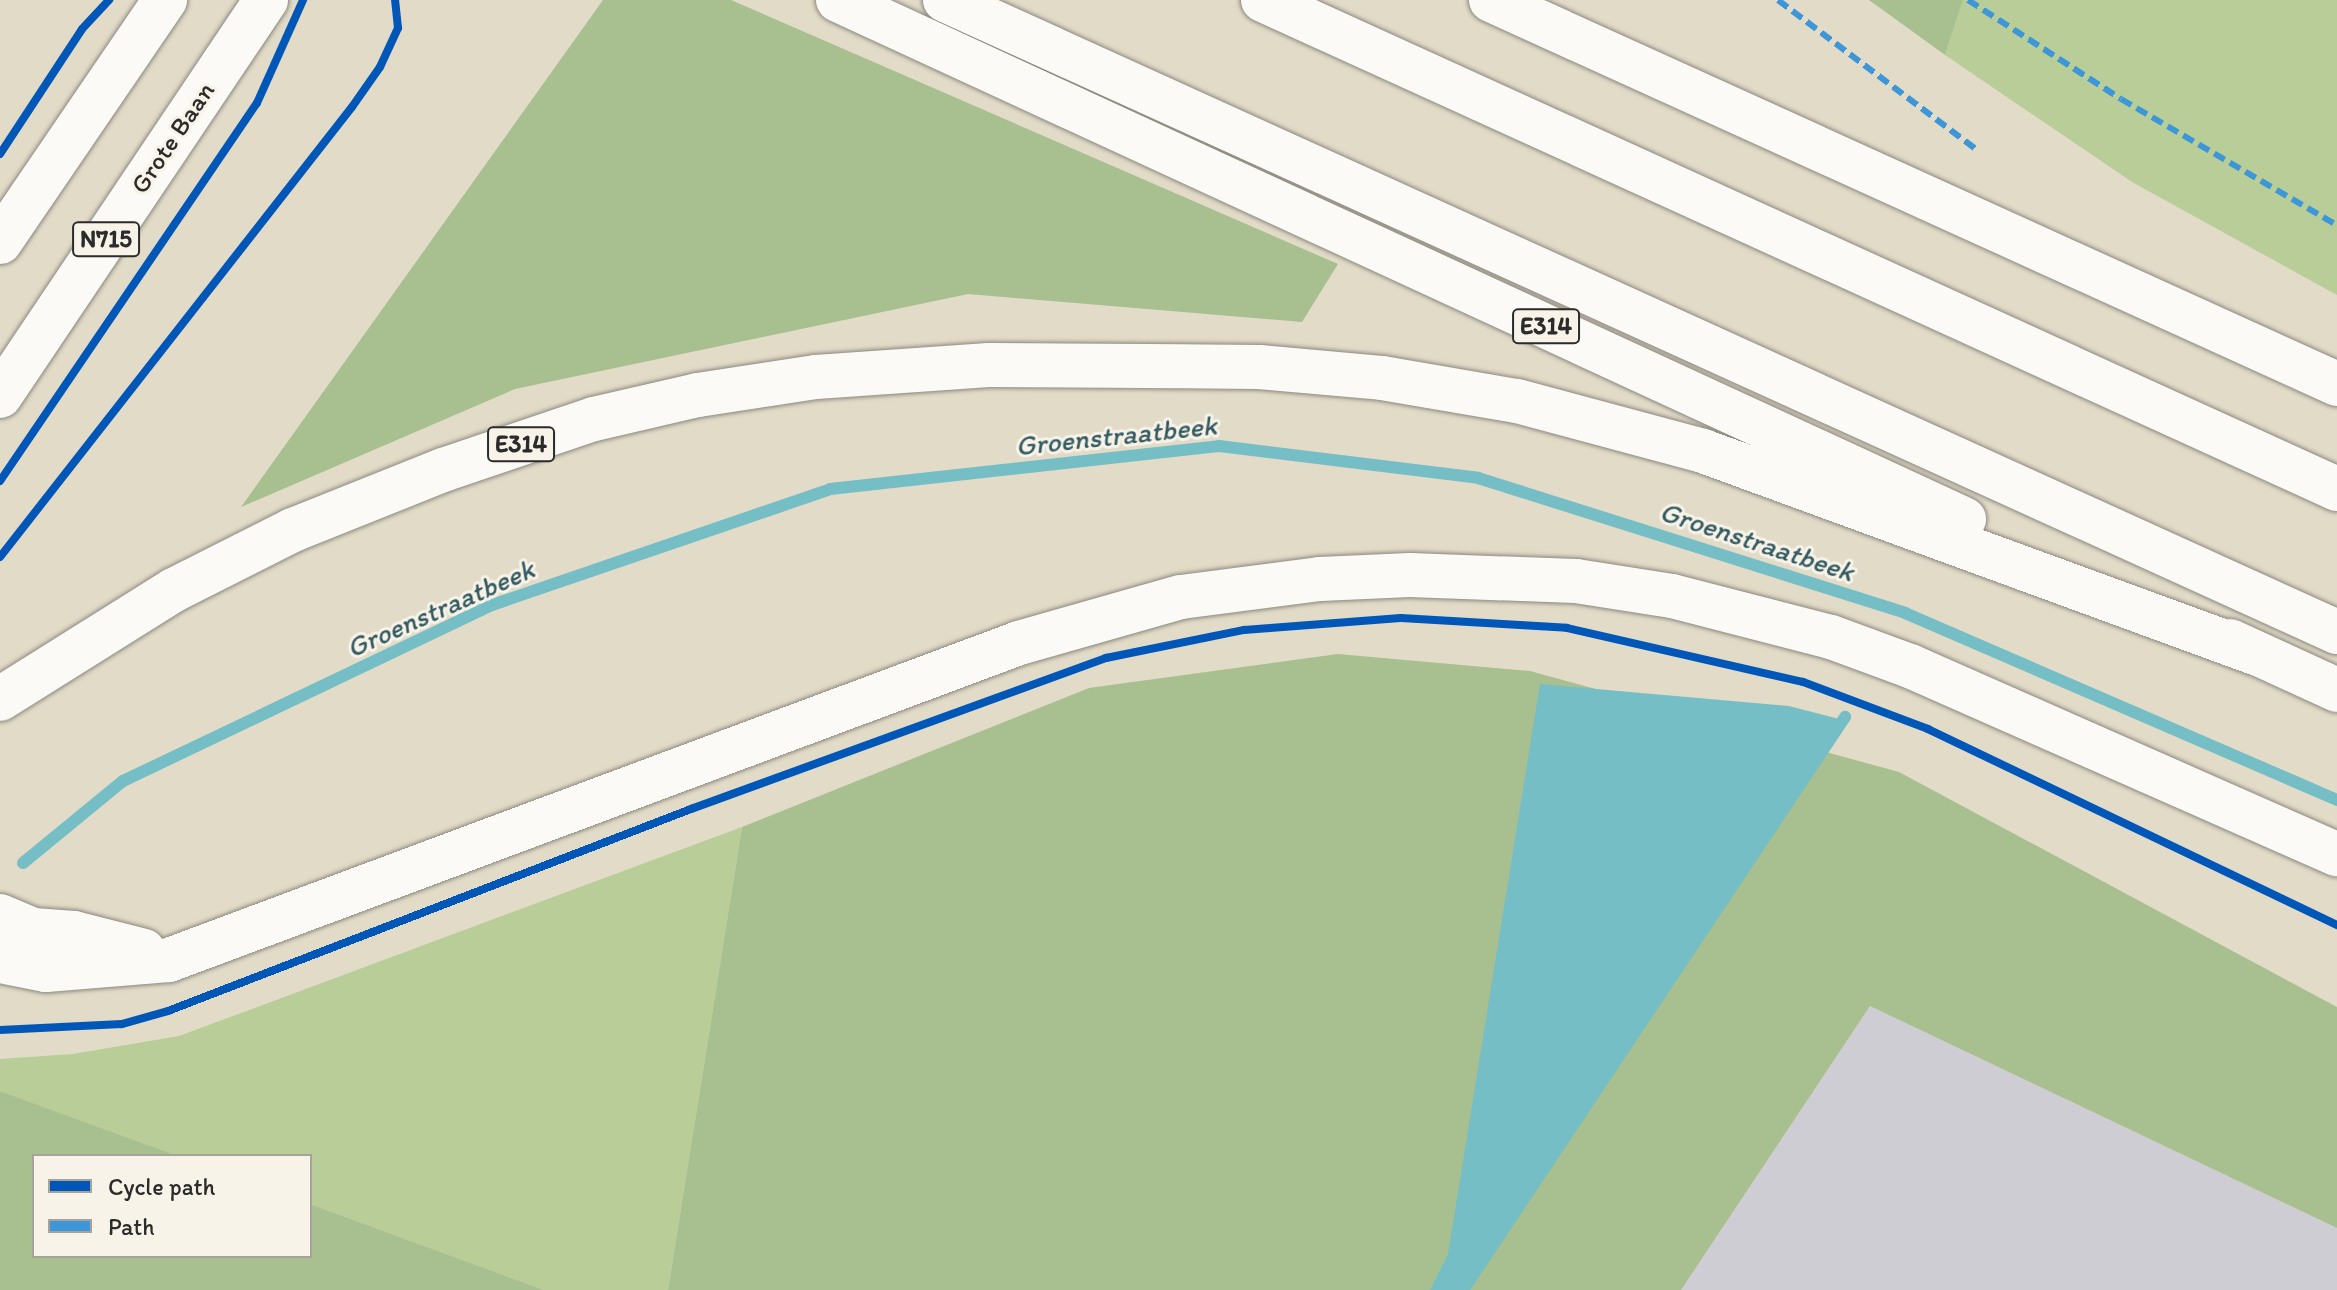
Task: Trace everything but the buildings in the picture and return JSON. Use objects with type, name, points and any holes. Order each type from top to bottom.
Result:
[{"type":"main road","points":[[0,242],[165,0]]},
{"type":"main road","name":"Grote Baan","points":[[0,396],[266,0]]},
{"type":"main road","name":"E314","points":[[838,0],[2337,690]]},
{"type":"main road","name":"E314","points":[[945,0],[2337,632]]},
{"type":"main road","points":[[1263,0],[2337,489]]},
{"type":"main road","points":[[1491,0],[2337,384]]},
{"type":"main road","name":"E314","points":[[0,699],[174,590],[293,530],[443,470],[594,419],[698,395],[816,377],[989,365],[1259,367],[1382,378],[1517,401],[1703,451],[2255,653]]},
{"type":"main road","points":[[0,961],[46,970],[169,960],[1019,643],[1181,597],[1320,579],[1410,575],[1576,581],[1672,596],[1817,633],[1910,666],[2337,854]]},
{"type":"main road","points":[[0,916],[33,930],[118,942],[169,960]]},
{"type":"shaded area","points":[[1870,1006],[2337,1228],[2337,1290],[1681,1290]]},
{"type":"green space","points":[[603,0],[731,0],[1338,264],[1302,322],[968,294],[515,389],[241,507]]},
{"type":"green space","points":[[1869,0],[1963,0],[1945,55]]},
{"type":"green space","points":[[1963,0],[2337,0],[2337,295],[2132,182],[1945,55]]},
{"type":"green space","points":[[1338,654],[1530,671],[1899,772],[2337,1007],[2337,1228],[1870,1006],[1681,1290],[668,1290],[742,827],[1089,688]]},
{"type":"green space","points":[[742,827],[668,1290],[544,1290],[312,1205],[312,1154],[173,1154],[0,1091],[0,1059],[73,1054],[179,1036]]},
{"type":"green space","points":[[0,1091],[173,1154],[32,1154],[32,1258],[312,1258],[312,1205],[544,1290],[0,1290]]},
{"type":"water","points":[[1540,684],[1789,706],[1843,720],[1463,1290],[1430,1290],[1448,1254]]},
{"type":"waterway","name":"Groenstraatbeek","points":[[23,863],[123,781],[492,605],[830,489],[1219,446],[1478,478],[1905,613],[2337,800]]},
{"type":"waterway","points":[[1463,1290],[1845,717]]},
{"type":"marked path","points":[[1778,0],[1976,149]]},
{"type":"marked path","points":[[1968,0],[2121,99],[2337,225]]},
{"type":"cycle path","points":[[0,154],[82,29],[109,0]]},
{"type":"cycle path","points":[[0,481],[257,103],[303,0]]},
{"type":"cycle path","points":[[0,557],[352,107],[380,67],[398,28],[395,0]]},
{"type":"cycle path","points":[[0,1030],[122,1024],[168,1011],[691,809],[1106,658],[1244,630],[1401,618],[1567,628],[1803,682],[1928,729],[2337,925]]}]
